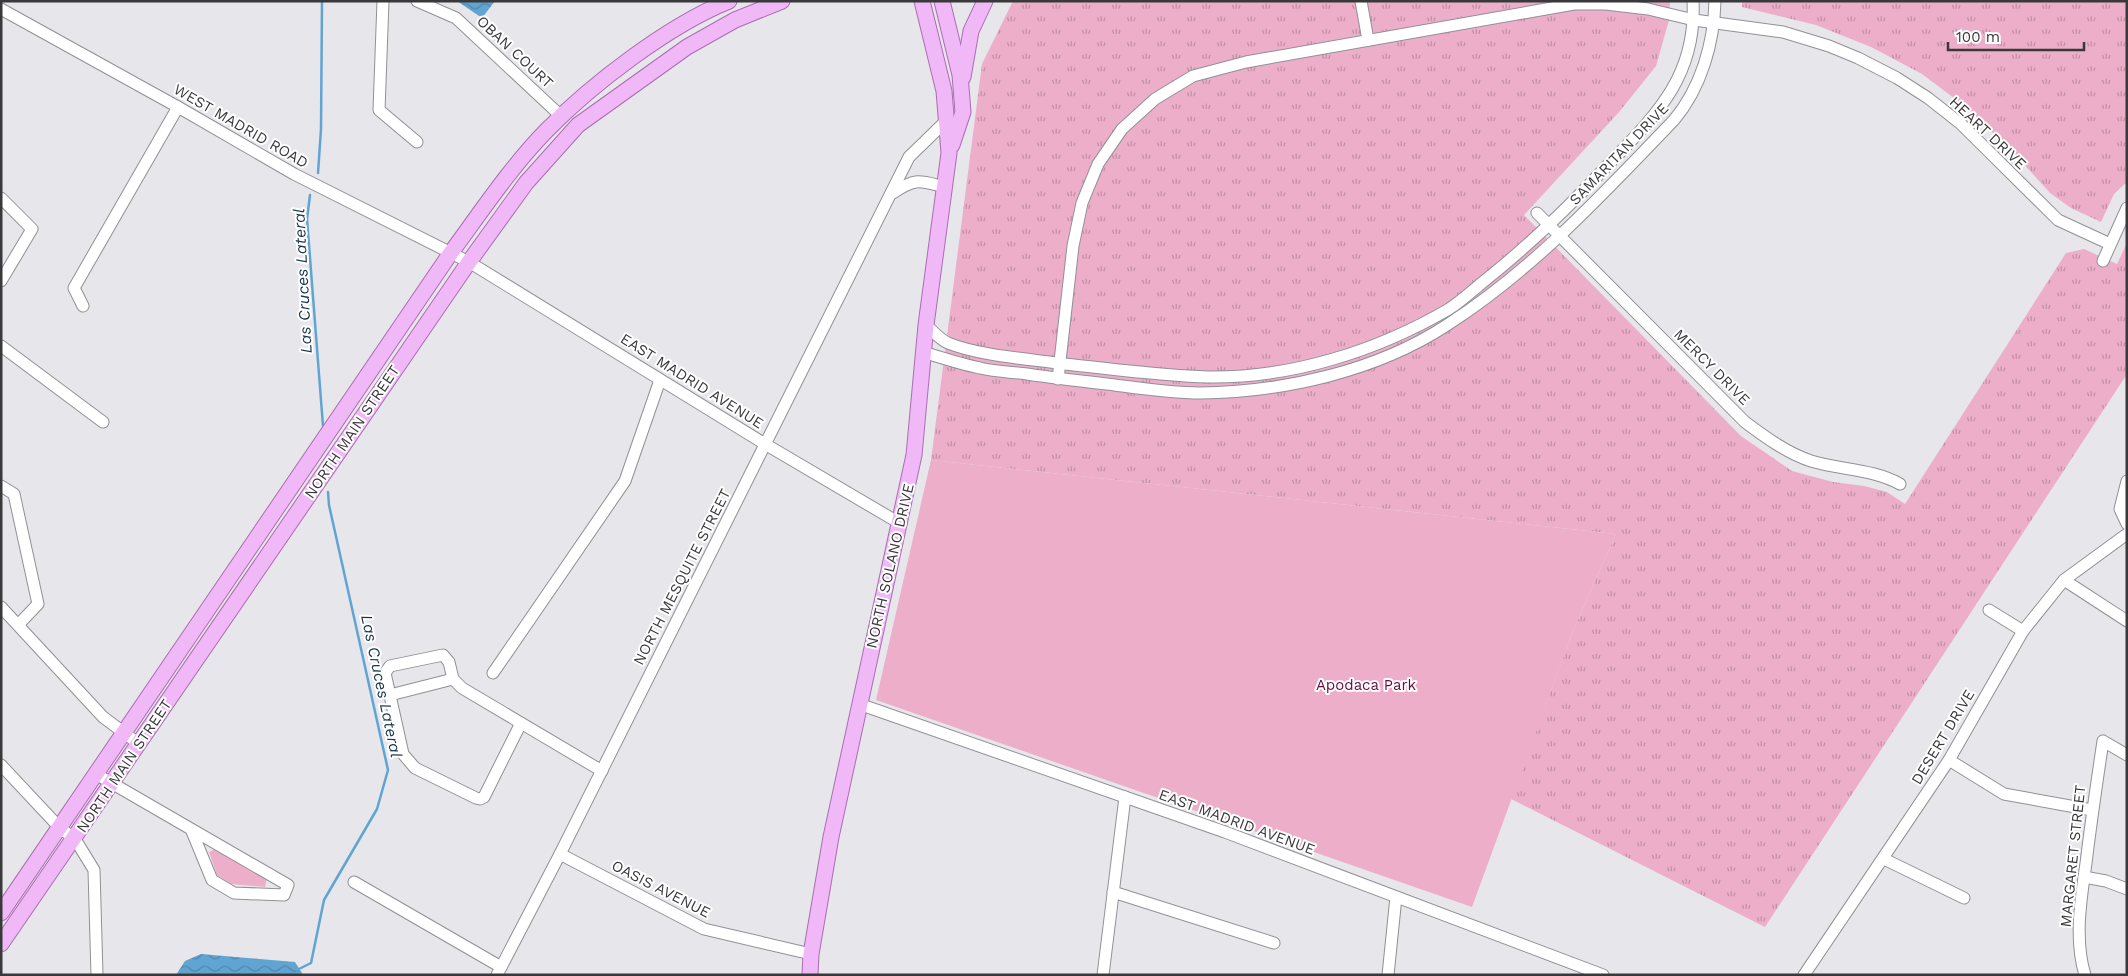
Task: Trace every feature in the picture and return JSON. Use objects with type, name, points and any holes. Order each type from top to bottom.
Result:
[{"type":"main road","name":"NORTH MAIN STREET","points":[[1,913],[450,254],[511,172],[547,130],[631,58],[677,28],[729,1]]},
{"type":"main road","name":"NORTH MAIN STREET","points":[[1,944],[75,839],[469,262],[526,183],[578,125],[687,47],[735,20],[782,1]]},
{"type":"main road","name":"NORTH SOLANO DRIVE","points":[[810,975],[811,954],[831,837],[858,704],[901,524],[914,456],[926,325],[949,153],[944,92],[922,1]]},
{"type":"main road","name":"NORTH SOLANO DRIVE","points":[[942,1],[961,84],[962,112],[949,153]]},
{"type":"main road","points":[[961,84],[971,31],[986,1]]},
{"type":"main road","points":[[562,117],[578,125]]},
{"type":"main road","points":[[360,386],[376,397]]},
{"type":"street","points":[[383,1],[379,110],[417,142]]},
{"type":"street","name":"OBAN COURT","points":[[417,1],[456,18],[562,117]]},
{"type":"street","points":[[1361,1],[1368,40]]},
{"type":"street","name":"SAMARITAN DRIVE","points":[[926,325],[947,342],[964,348],[1059,363],[1169,375],[1210,377],[1278,371],[1298,368],[1357,351],[1418,325],[1451,308],[1549,225],[1613,160],[1658,111],[1671,94],[1683,71],[1694,20],[1693,1]]},
{"type":"street","name":"SAMARITAN DRIVE","points":[[923,352],[982,369],[1058,379],[1199,393],[1279,386],[1353,370],[1424,338],[1446,326],[1483,301],[1560,236],[1625,172],[1682,110],[1697,84],[1714,22],[1715,1]]},
{"type":"street","name":"HEART DRIVE","points":[[1058,379],[1073,246],[1082,203],[1098,164],[1122,129],[1155,99],[1193,76],[1246,62],[1574,4],[1606,4],[1648,9],[1694,20],[1783,32],[1830,46],[1858,58],[1897,78],[1928,98],[1961,124],[2058,220],[2110,244]]},
{"type":"street","name":"WEST MADRID ROAD","points":[[1,9],[294,174],[469,262]]},
{"type":"street","points":[[83,306],[74,288],[178,107]]},
{"type":"street","name":"NORTH MESQUITE STREET","points":[[499,971],[602,771],[893,193],[909,157],[947,120]]},
{"type":"street","points":[[893,193],[907,183],[921,180],[945,187]]},
{"type":"street","points":[[1,198],[32,229],[1,281]]},
{"type":"street","points":[[2103,261],[2127,208]]},
{"type":"street","name":"MERCY DRIVE","points":[[1537,213],[1745,422],[1762,434],[1810,460],[1878,474],[1900,484]]},
{"type":"street","name":"EAST MADRID AVENUE","points":[[469,262],[765,444],[901,524]]},
{"type":"street","points":[[1418,325],[1424,338]]},
{"type":"street","points":[[1,346],[103,422]]},
{"type":"street","points":[[1278,371],[1279,386]]},
{"type":"street","points":[[493,673],[625,481],[660,380]]},
{"type":"street","points":[[2127,481],[2120,509],[2127,524]]},
{"type":"street","points":[[1,486],[14,494],[38,604],[19,624]]},
{"type":"street","name":"DESERT DRIVE","points":[[1804,975],[1949,760],[2022,631],[2064,580],[2127,534]]},
{"type":"street","points":[[2064,580],[2127,621]]},
{"type":"street","points":[[1,607],[19,624],[103,717],[139,744]]},
{"type":"street","points":[[1989,610],[2022,631]]},
{"type":"street","points":[[521,723],[487,792],[480,799],[411,764],[404,754],[385,673],[390,666],[443,655],[449,662],[453,679],[462,688],[602,771]]},
{"type":"street","points":[[390,695],[453,679]]},
{"type":"street","name":"EAST MADRID AVENUE","points":[[858,704],[1225,832],[1603,975]]},
{"type":"street","name":"MARGARET STREET","points":[[2085,975],[2080,941],[2084,877],[2103,740],[2127,755]]},
{"type":"street","points":[[1949,760],[2004,794],[2092,810]]},
{"type":"street","points":[[1,765],[60,828],[75,839],[94,870],[97,975]]},
{"type":"street","points":[[96,774],[288,885],[284,895],[234,893],[212,880],[191,829]]},
{"type":"street","points":[[1103,975],[1125,797]]},
{"type":"street","name":"OASIS AVENUE","points":[[560,854],[704,929],[811,954]]},
{"type":"street","points":[[1884,859],[1964,898]]},
{"type":"street","points":[[2084,877],[2106,881],[2127,889]]},
{"type":"street","points":[[354,882],[499,971]]},
{"type":"street","points":[[1113,892],[1274,943]]},
{"type":"street","points":[[1388,975],[1396,897]]},
{"type":"green space","points":[[1013,1],[1670,1],[1669,20],[1656,66],[1620,111],[1524,215],[1741,436],[1792,471],[1833,482],[1864,486],[1887,492],[1905,504],[2066,253],[2084,249],[2117,264],[2127,243],[2127,374],[1765,927],[1511,799],[1573,631],[1616,534],[931,460],[982,64]]},
{"type":"green space","points":[[1742,1],[2127,1],[2127,182],[2114,194],[2101,222],[2071,208],[2050,193],[2014,153],[1966,107],[1922,74],[1871,47],[1816,25],[1742,7]]},
{"type":"green space","name":"Apodaca Park","points":[[931,460],[1616,534],[1573,631],[1472,907],[876,700]]},
{"type":"green space","points":[[215,849],[267,878],[265,887],[231,884],[217,875],[209,852]]},
{"type":"water","points":[[457,1],[495,1],[482,18]]},
{"type":"water","points":[[201,954],[295,962],[302,973],[301,975],[176,975],[185,961]]},
{"type":"waterway","name":"Las Cruces Lateral","points":[[318,173],[321,129],[322,1]]},
{"type":"waterway","name":"Las Cruces Lateral","points":[[310,195],[307,219],[323,426]]},
{"type":"waterway","name":"Las Cruces Lateral","points":[[297,970],[311,963],[324,900],[377,809],[388,770],[329,505],[328,492]]},
{"type":"waterway","points":[[378,689],[384,688]]}]
